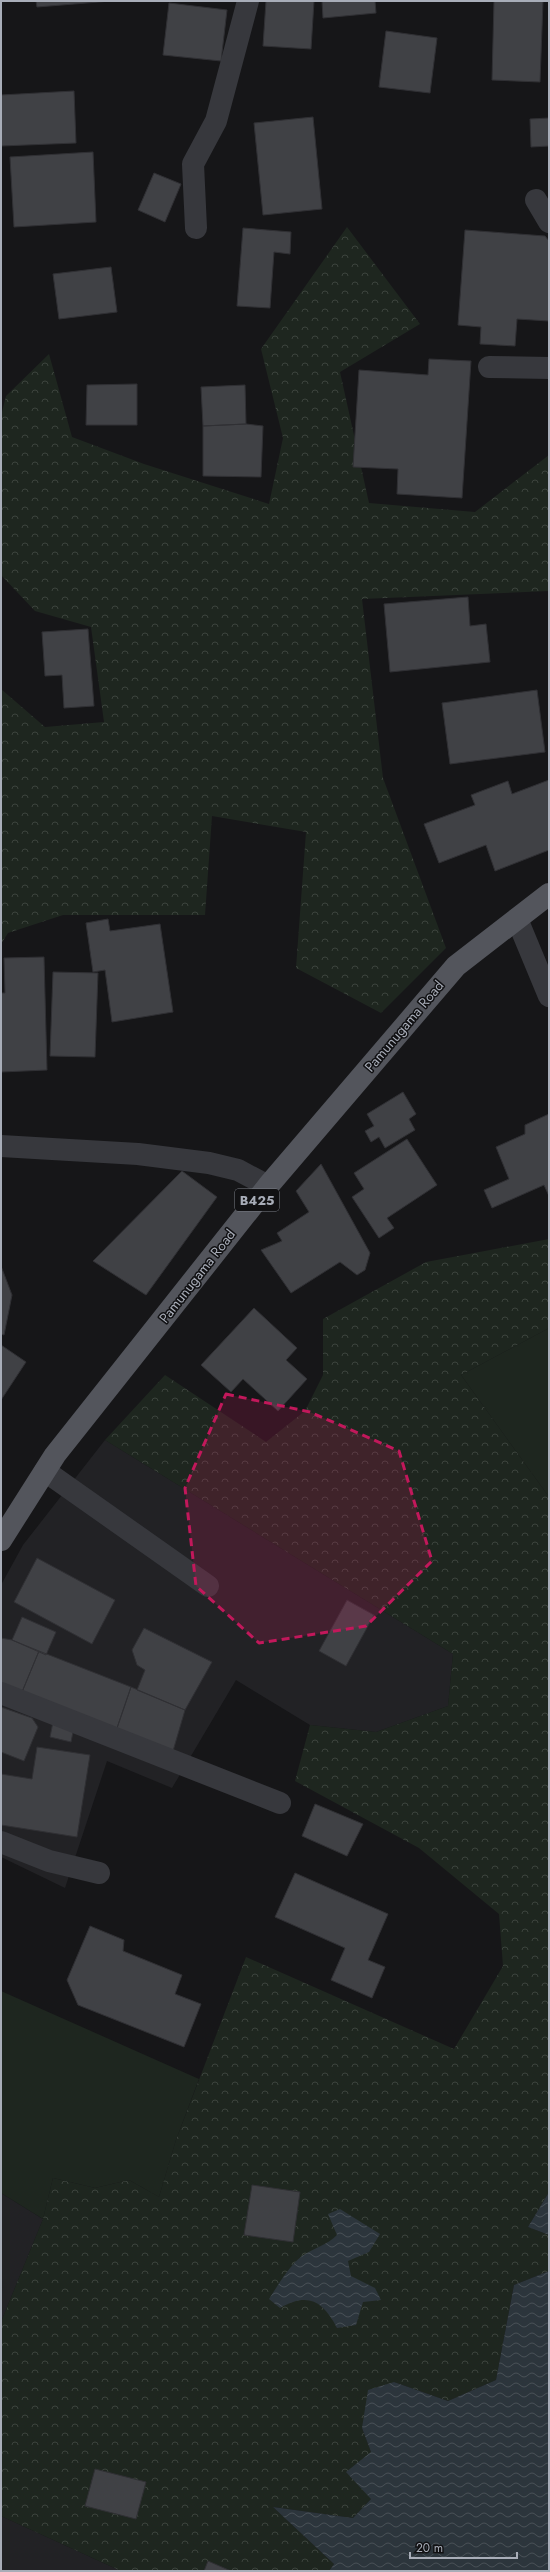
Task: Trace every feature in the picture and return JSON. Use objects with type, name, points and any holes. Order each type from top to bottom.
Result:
[{"type":"main road","name":"Pamunugama Road","points":[[1,1540],[45,1471],[268,1186],[456,966],[549,894]]},
{"type":"street","points":[[196,228],[192,164],[216,121],[248,1]]},
{"type":"street","points":[[536,200],[549,222]]},
{"type":"street","points":[[488,367],[549,368]]},
{"type":"street","points":[[517,919],[549,996]]},
{"type":"street","points":[[1,1146],[138,1154],[209,1162],[238,1170],[268,1186]]},
{"type":"street","points":[[45,1471],[208,1586]]},
{"type":"street","points":[[1,1693],[280,1803]]},
{"type":"street","points":[[1,1842],[50,1861],[98,1873]]},
{"type":"highlighted area","points":[[226,1394],[310,1412],[399,1451],[432,1561],[366,1626],[259,1643],[196,1586],[185,1488]]},
{"type":"shaded area","points":[[105,1440],[453,1654],[448,1706],[376,1732],[310,1725],[236,1680],[172,1788],[107,1761],[65,1888],[1,1857],[1,1585],[23,1545]]},
{"type":"shaded area","points":[[1,2193],[43,2219],[1,2322]]},
{"type":"shaded area","points":[[1,2516],[121,2571],[1,2571]]},
{"type":"green space","points":[[347,227],[420,324],[340,372],[369,503],[475,512],[549,455],[549,591],[362,599],[383,778],[446,948],[381,1013],[296,968],[306,832],[212,816],[205,915],[63,915],[8,933],[1,944],[1,689],[45,727],[104,722],[91,627],[35,611],[1,575],[1,416],[6,396],[49,354],[72,437],[144,464],[269,504],[283,438],[261,349]]},
{"type":"green space","points":[[549,1239],[549,1328],[461,1375],[549,1497],[549,2192],[528,2227],[549,2235],[549,2271],[514,2285],[496,2380],[448,2401],[394,2382],[362,2428],[371,2452],[371,2499],[353,2518],[273,2507],[334,2564],[329,2571],[121,2571],[1,2516],[1,2322],[43,2219],[53,2178],[95,2188],[129,2180],[159,2197],[176,2140],[246,1957],[454,2049],[503,1966],[499,1914],[419,1848],[295,1781],[310,1725],[376,1732],[448,1706],[453,1654],[105,1440],[165,1375],[266,1442],[305,1411],[323,1375],[323,1319],[426,1262]]},
{"type":"green space","points":[[549,1328],[549,1497],[461,1375]]},
{"type":"green space","points":[[1,1991],[199,2079],[176,2140],[159,2197],[129,2180],[95,2188],[53,2178],[43,2219],[1,2193]]},
{"type":"water","points":[[549,2192],[549,2235],[528,2227]]},
{"type":"water","points":[[340,2209],[380,2234],[369,2252],[348,2261],[351,2276],[375,2288],[381,2300],[363,2302],[356,2325],[337,2328],[326,2311],[314,2302],[307,2300],[299,2301],[290,2303],[280,2308],[269,2299],[284,2276],[297,2260],[337,2235],[328,2214]]},
{"type":"water","points":[[549,2271],[549,2571],[329,2571],[334,2564],[273,2507],[353,2518],[371,2499],[346,2472],[371,2452],[362,2428],[368,2390],[394,2382],[448,2401],[496,2380],[514,2285]]},
{"type":"building","points":[[36,1],[111,1],[37,7]]},
{"type":"building","points":[[266,1],[314,1],[311,49],[263,46]]},
{"type":"building","points":[[322,1],[375,1],[376,13],[323,18]]},
{"type":"building","points":[[494,1],[543,1],[540,82],[492,80]]},
{"type":"building","points":[[169,3],[227,10],[221,61],[163,55]]},
{"type":"building","points":[[386,31],[437,38],[430,93],[379,87]]},
{"type":"building","points":[[74,91],[76,143],[1,146],[1,95]]},
{"type":"building","points":[[313,117],[322,209],[263,215],[254,123]]},
{"type":"building","points":[[549,118],[549,146],[531,147],[530,119]]},
{"type":"building","points":[[93,152],[96,222],[14,227],[10,157]]},
{"type":"building","points":[[154,173],[181,184],[165,222],[138,210]]},
{"type":"building","points":[[243,228],[291,232],[290,254],[274,252],[270,308],[237,306]]},
{"type":"building","points":[[465,230],[545,236],[549,241],[549,321],[517,319],[515,346],[480,344],[481,327],[458,325]]},
{"type":"building","points":[[111,267],[117,312],[59,319],[53,274]]},
{"type":"building","points":[[429,359],[471,361],[462,498],[397,494],[398,469],[353,467],[359,370],[428,375]]},
{"type":"building","points":[[137,384],[137,425],[86,425],[87,385]]},
{"type":"building","points":[[245,385],[246,424],[203,426],[201,387]]},
{"type":"building","points":[[246,424],[263,426],[261,477],[203,476],[203,426]]},
{"type":"building","points":[[468,597],[470,626],[486,624],[490,662],[390,672],[384,604]]},
{"type":"building","points":[[88,629],[94,706],[64,708],[62,675],[45,676],[42,632]]},
{"type":"building","points":[[537,690],[545,752],[450,764],[442,703]]},
{"type":"building","points":[[549,780],[549,850],[495,871],[486,845],[439,863],[424,824],[475,805],[471,795],[508,781],[512,794]]},
{"type":"building","points":[[108,919],[110,931],[160,924],[173,1012],[112,1022],[105,970],[93,972],[86,923]]},
{"type":"building","points":[[44,957],[47,1070],[1,1072],[1,993],[5,993],[4,958]]},
{"type":"building","points":[[53,972],[98,973],[95,1057],[50,1056]]},
{"type":"building","points":[[403,1092],[416,1114],[409,1119],[415,1130],[385,1148],[379,1137],[371,1142],[365,1131],[374,1126],[367,1114]]},
{"type":"building","points":[[549,1114],[549,1196],[544,1185],[492,1208],[484,1190],[509,1179],[496,1147],[525,1134],[525,1125]]},
{"type":"building","points":[[407,1139],[437,1185],[387,1218],[394,1228],[379,1238],[352,1197],[364,1189],[354,1173]]},
{"type":"building","points":[[321,1164],[370,1253],[365,1270],[357,1275],[340,1262],[291,1293],[261,1250],[282,1241],[277,1233],[309,1212],[296,1191]]},
{"type":"building","points":[[182,1171],[217,1197],[146,1295],[93,1261]]},
{"type":"building","points":[[1,1266],[12,1295],[4,1335],[1,1334]]},
{"type":"building","points":[[254,1308],[297,1348],[286,1360],[307,1379],[278,1411],[243,1379],[231,1392],[201,1365]]},
{"type":"building","points":[[1,1345],[26,1362],[1,1400]]},
{"type":"building","points":[[37,1558],[115,1600],[92,1644],[14,1602]]},
{"type":"building","points":[[347,1600],[374,1615],[346,1666],[319,1651]]},
{"type":"building","points":[[22,1617],[56,1632],[46,1655],[12,1640]]},
{"type":"building","points":[[144,1628],[212,1662],[185,1710],[137,1690],[145,1670],[137,1665],[132,1650]]},
{"type":"building","points":[[1,1638],[12,1640],[39,1651],[22,1692],[1,1684]]},
{"type":"building","points":[[39,1651],[131,1687],[116,1731],[22,1692]]},
{"type":"building","points":[[131,1687],[185,1710],[173,1751],[116,1731]]},
{"type":"building","points":[[1,1707],[32,1718],[38,1727],[24,1761],[1,1752]]},
{"type":"building","points":[[53,1722],[74,1727],[71,1742],[50,1737]]},
{"type":"building","points":[[37,1747],[90,1755],[77,1837],[1,1825],[1,1774],[32,1779]]},
{"type":"building","points":[[315,1804],[363,1824],[347,1856],[302,1836]]},
{"type":"building","points":[[295,1873],[388,1914],[368,1960],[385,1967],[372,1998],[331,1980],[345,1948],[275,1917]]},
{"type":"building","points":[[90,1926],[124,1940],[123,1951],[182,1975],[175,1994],[201,2004],[184,2047],[78,2005],[67,1980]]},
{"type":"building","points":[[252,2185],[300,2192],[293,2242],[244,2235]]},
{"type":"building","points":[[95,2469],[146,2482],[136,2519],[85,2506]]},
{"type":"building","points":[[208,2561],[231,2571],[204,2571]]}]
